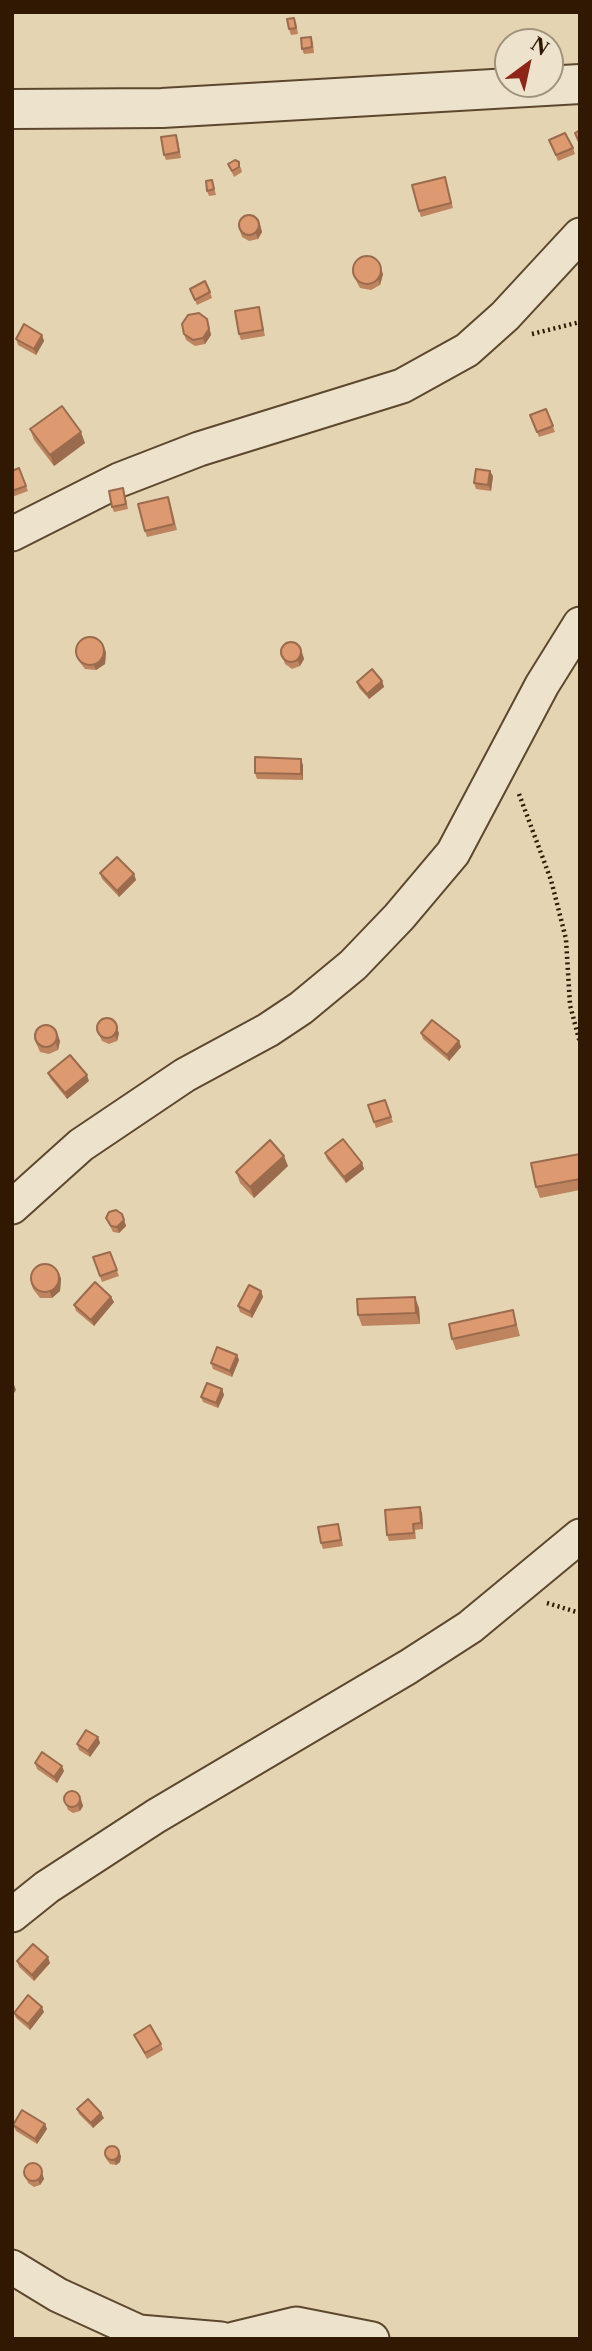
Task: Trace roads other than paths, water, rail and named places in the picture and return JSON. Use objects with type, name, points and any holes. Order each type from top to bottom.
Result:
[{"type":"street","points":[[12,109],[162,108],[580,84]]},
{"type":"street","points":[[12,534],[119,480],[199,449],[402,386],[467,350],[505,316],[580,235]]},
{"type":"street","points":[[12,1207],[81,1145],[185,1075],[268,1030],[301,1008],[353,965],[399,917],[453,853],[541,685],[580,624]]},
{"type":"street","points":[[12,1915],[47,1887],[156,1816],[408,1667],[470,1627],[580,1536]]},
{"type":"street","points":[[12,2267],[58,2295],[139,2332],[221,2339]]},
{"type":"street","points":[[234,2339],[296,2324],[372,2339]]}]
